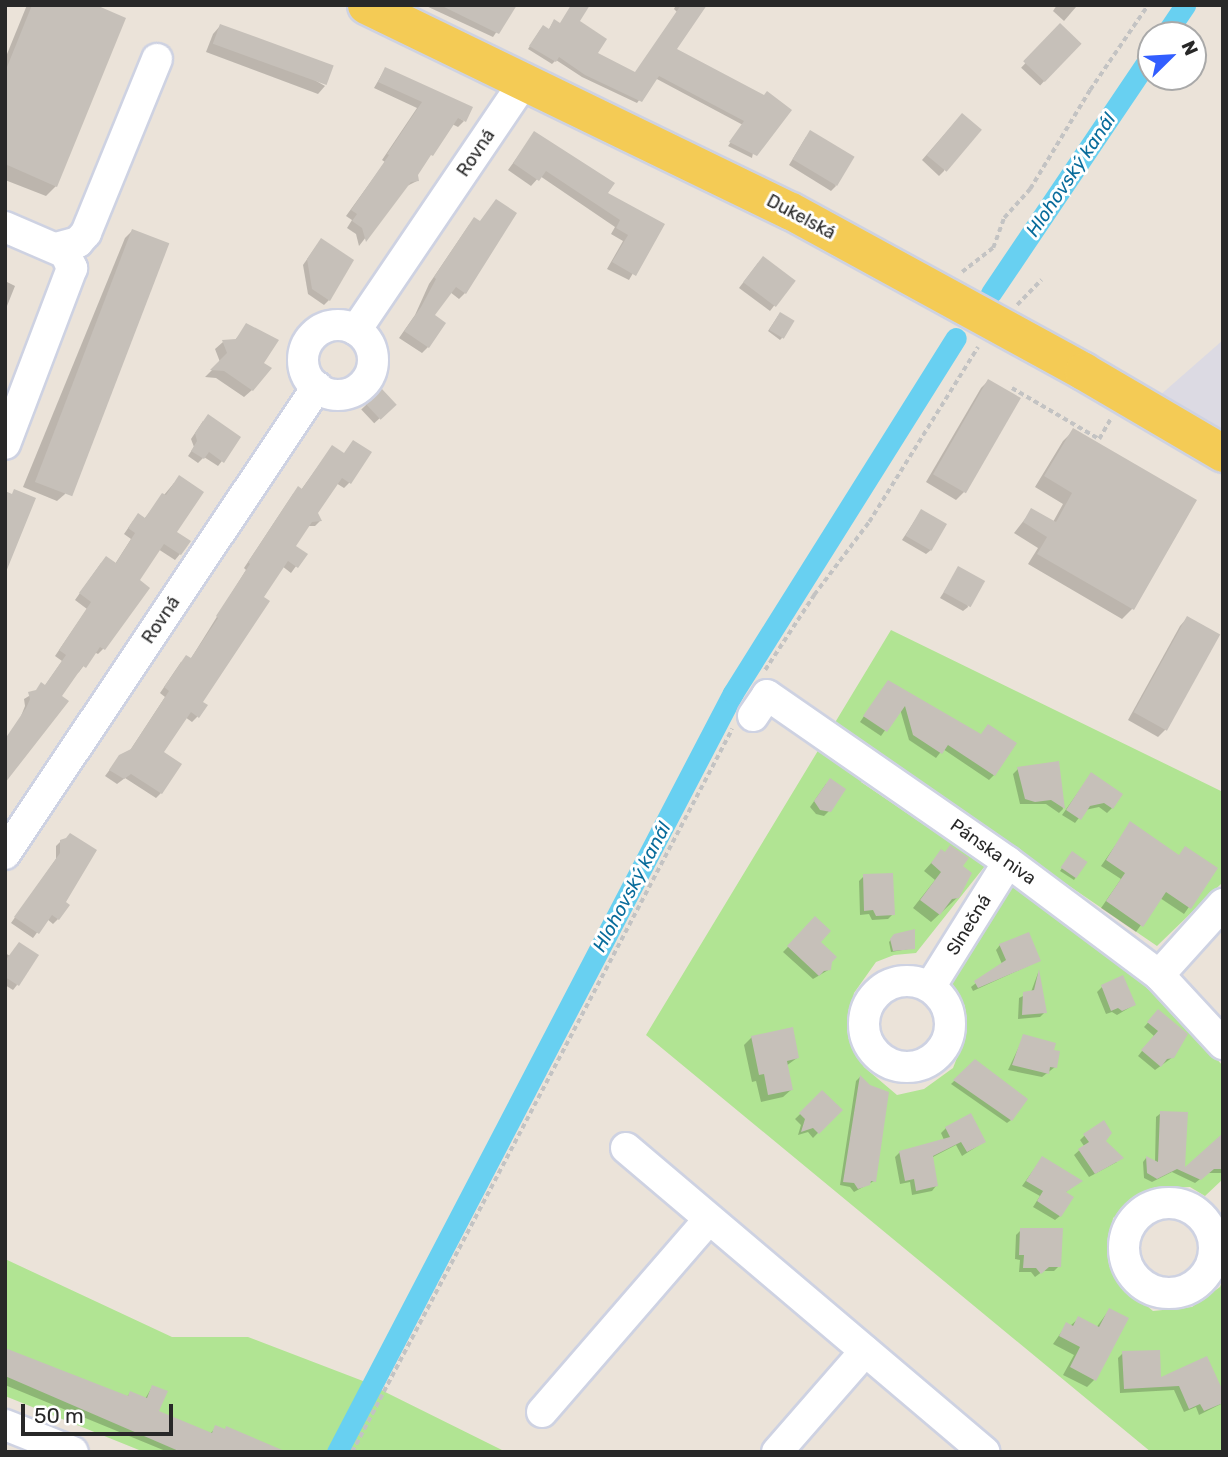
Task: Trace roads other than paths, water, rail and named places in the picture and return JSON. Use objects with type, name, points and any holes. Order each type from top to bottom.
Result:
[{"type":"main road","name":"Dukelská","points":[[366,5],[720,175],[941,293],[1223,453]]},
{"type":"street","points":[[56,248],[78,242],[86,233],[158,60]]},
{"type":"street","name":"Rovná","points":[[356,330],[525,80]]},
{"type":"street","points":[[5,227],[65,253],[72,268],[68,285],[5,444]]},
{"type":"street","points":[[333,325],[356,330],[365,337],[373,358],[367,379],[349,393],[327,393],[317,387],[304,368],[306,345],[313,336],[333,325]]},
{"type":"street","name":"Rovná","points":[[5,854],[317,387]]},
{"type":"street","name":"Pánska niva","points":[[743,722],[767,695],[1008,862],[1159,975],[1223,1044]]},
{"type":"street","name":"Slnečná","points":[[930,987],[1008,862]]},
{"type":"street","points":[[1159,975],[1223,904]]},
{"type":"street","points":[[626,1148],[984,1452]]},
{"type":"street","points":[[542,1412],[709,1219]]},
{"type":"street","points":[[777,1452],[865,1351]]},
{"type":"street","points":[[5,1425],[73,1452]]},
{"type":"waterway","name":"Hlohovský kanál","points":[[1174,21],[1185,5]]},
{"type":"waterway","name":"Hlohovský kanál","points":[[991,293],[1137,77]]},
{"type":"waterway","name":"Hlohovský kanál","points":[[337,1452],[733,693],[956,338]]}]
